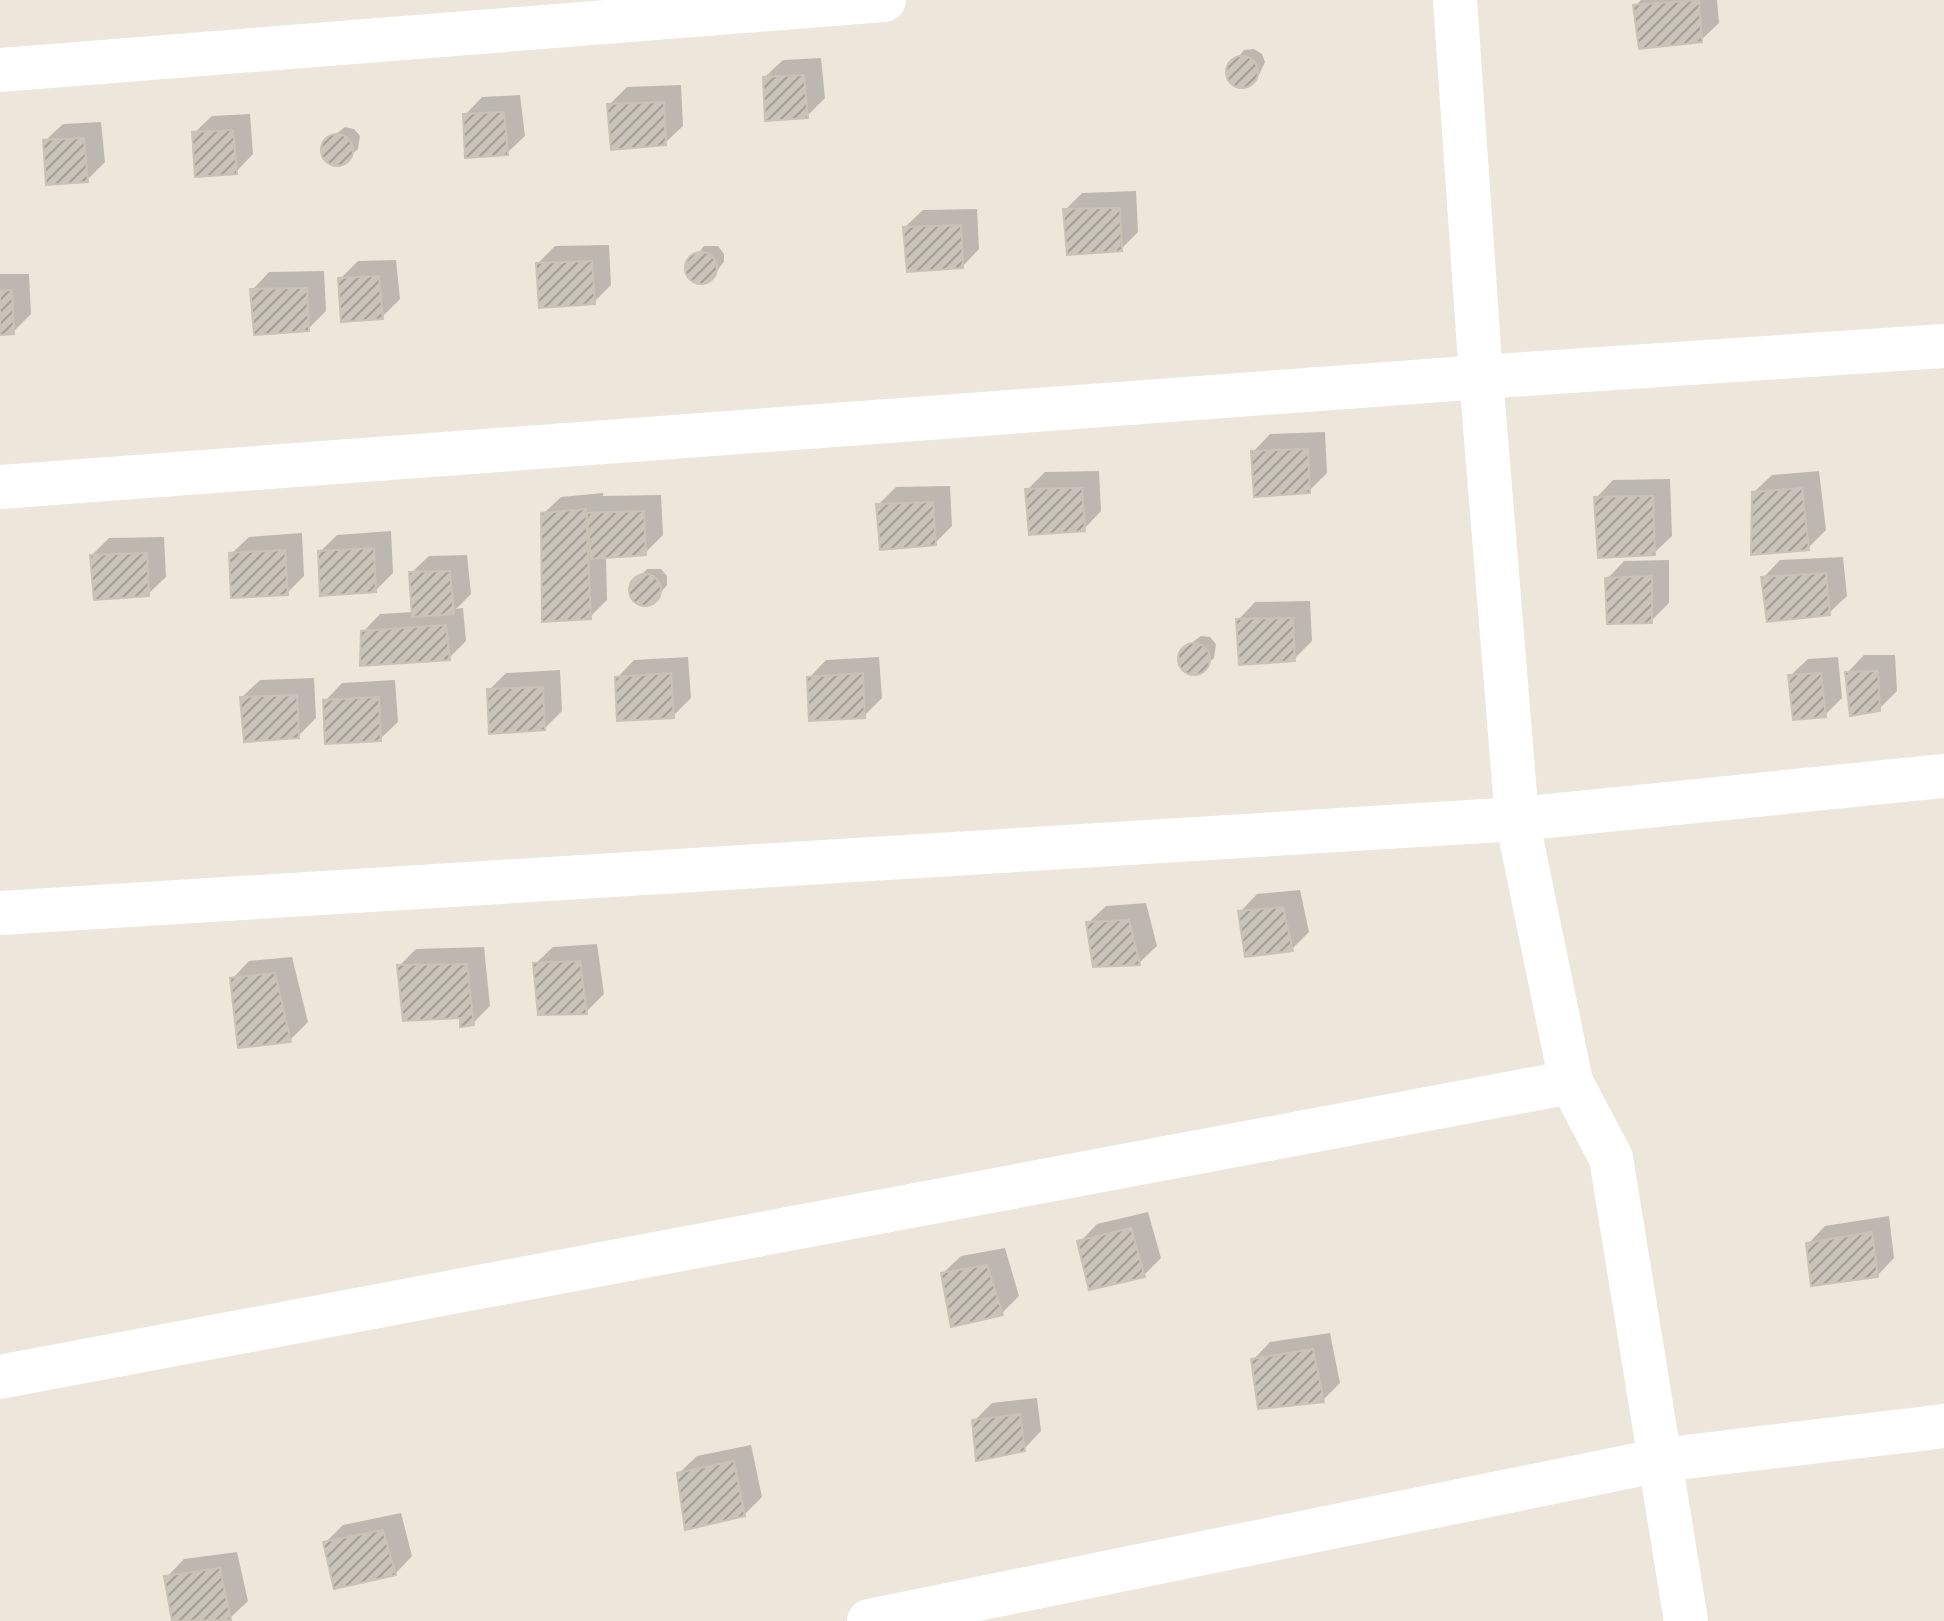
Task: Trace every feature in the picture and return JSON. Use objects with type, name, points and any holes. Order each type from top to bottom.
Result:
[{"type":"street","points":[[0,70],[884,0]]},
{"type":"street","points":[[1455,0],[1481,377],[1517,819],[1571,1082],[1611,1158],[1686,1621]]},
{"type":"street","points":[[0,487],[1481,377],[1944,346]]},
{"type":"street","points":[[0,913],[1517,819],[1944,776]]},
{"type":"street","points":[[0,1377],[1571,1082]]},
{"type":"street","points":[[869,1621],[1661,1460],[1944,1426]]},
{"type":"building","points":[[1699,0],[1702,42],[1639,49],[1633,5]]},
{"type":"building","points":[[1242,56],[1253,61],[1258,72],[1253,83],[1242,88],[1231,83],[1226,72],[1231,61]]},
{"type":"building","points":[[804,75],[808,118],[765,121],[763,77]]},
{"type":"building","points":[[664,102],[666,145],[611,150],[607,104]]},
{"type":"building","points":[[504,112],[508,155],[465,158],[463,114]]},
{"type":"building","points":[[233,130],[237,174],[195,177],[192,132]]},
{"type":"building","points":[[337,134],[348,139],[353,150],[348,161],[337,166],[326,161],[321,150],[326,139]]},
{"type":"building","points":[[84,138],[88,182],[46,185],[43,140]]},
{"type":"building","points":[[1120,208],[1122,251],[1067,255],[1063,209]]},
{"type":"building","points":[[961,225],[963,268],[907,272],[903,227]]},
{"type":"building","points":[[701,252],[712,257],[717,268],[712,279],[701,284],[690,279],[685,268],[690,257]]},
{"type":"building","points":[[592,261],[595,304],[539,308],[536,263]]},
{"type":"building","points":[[379,276],[383,319],[341,322],[338,278]]},
{"type":"building","points":[[307,288],[309,331],[254,335],[250,289]]},
{"type":"building","points":[[12,290],[14,334],[0,335],[0,291]]},
{"type":"building","points":[[1308,449],[1310,493],[1254,497],[1251,451]]},
{"type":"building","points":[[1082,488],[1085,531],[1029,535],[1025,489]]},
{"type":"building","points":[[1802,488],[1809,550],[1751,555],[1752,492]]},
{"type":"building","points":[[1653,496],[1655,555],[1598,558],[1594,497]]},
{"type":"building","points":[[933,502],[936,545],[880,550],[876,504]]},
{"type":"building","points":[[586,509],[591,619],[542,622],[541,513]]},
{"type":"building","points":[[644,511],[646,555],[591,559],[587,513]]},
{"type":"building","points":[[374,548],[376,592],[320,596],[318,551]]},
{"type":"building","points":[[285,550],[288,595],[231,598],[229,553]]},
{"type":"building","points":[[147,553],[149,596],[94,600],[90,555]]},
{"type":"building","points":[[450,571],[454,614],[412,617],[409,572]]},
{"type":"building","points":[[1826,573],[1830,615],[1767,622],[1761,577]]},
{"type":"building","points":[[645,574],[656,579],[661,590],[656,601],[645,606],[634,601],[629,590],[634,579]]},
{"type":"building","points":[[1652,576],[1652,623],[1607,624],[1605,578]]},
{"type":"building","points":[[1293,618],[1295,661],[1239,665],[1236,619]]},
{"type":"building","points":[[446,625],[450,660],[360,666],[361,631]]},
{"type":"building","points":[[1194,643],[1205,648],[1210,659],[1205,670],[1194,675],[1183,670],[1178,659],[1183,648]]},
{"type":"building","points":[[1878,671],[1880,711],[1850,716],[1845,672]]},
{"type":"building","points":[[671,673],[674,718],[617,721],[615,677]]},
{"type":"building","points":[[863,673],[865,718],[809,721],[807,677]]},
{"type":"building","points":[[1821,673],[1826,717],[1793,720],[1788,675]]},
{"type":"building","points":[[543,687],[545,730],[489,734],[487,689]]},
{"type":"building","points":[[297,695],[299,738],[244,742],[240,697]]},
{"type":"building","points":[[379,697],[381,741],[325,744],[323,700]]},
{"type":"building","points":[[1283,907],[1293,951],[1245,957],[1238,911]]},
{"type":"building","points":[[1129,920],[1140,965],[1093,967],[1086,922]]},
{"type":"building","points":[[580,961],[587,1014],[538,1015],[533,963]]},
{"type":"building","points":[[467,964],[474,1025],[460,1027],[460,1018],[403,1021],[397,965]]},
{"type":"building","points":[[275,973],[291,1042],[238,1048],[230,978]]},
{"type":"building","points":[[1131,1228],[1145,1277],[1089,1290],[1077,1241]]},
{"type":"building","points":[[1872,1232],[1878,1277],[1811,1286],[1806,1243]]},
{"type":"building","points":[[987,1265],[1003,1315],[951,1327],[941,1273]]},
{"type":"building","points":[[1313,1349],[1324,1402],[1258,1409],[1251,1359]]},
{"type":"building","points":[[1020,1414],[1025,1451],[976,1461],[972,1420]]},
{"type":"building","points":[[734,1461],[745,1516],[685,1530],[677,1473]]},
{"type":"building","points":[[383,1530],[396,1575],[334,1589],[323,1542]]},
{"type":"building","points":[[220,1568],[231,1620],[172,1621],[164,1576]]}]
